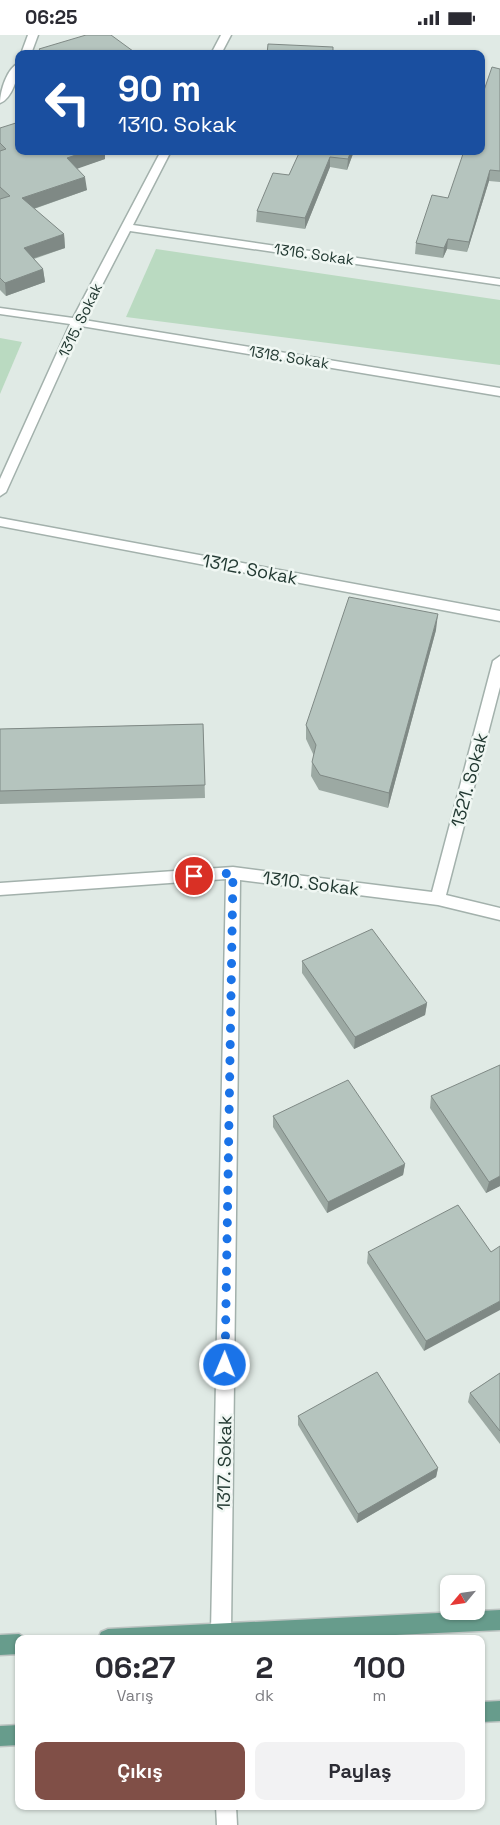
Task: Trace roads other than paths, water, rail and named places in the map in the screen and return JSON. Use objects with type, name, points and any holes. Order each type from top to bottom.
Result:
[{"type":"main road","points":[[173,1635],[500,1620]]},
{"type":"main road","points":[[0,1645],[15,1644]]},
{"type":"main road","points":[[485,1712],[500,1711]]},
{"type":"main road","points":[[0,1736],[15,1735]]},
{"type":"street","points":[[27,50],[33,35]]},
{"type":"street","points":[[218,50],[226,35]]},
{"type":"street","points":[[0,100],[15,73]]},
{"type":"street","name":"1315. Sokak","points":[[0,492],[77,322],[164,155]]},
{"type":"street","name":"1316. Sokak","points":[[127,227],[500,281]]},
{"type":"street","name":"1318. Sokak","points":[[0,311],[500,392]]},
{"type":"street","name":"1312. Sokak","points":[[0,522],[500,616]]},
{"type":"street","name":"1321. Sokak","points":[[438,899],[500,661]]},
{"type":"street","name":"1310. Sokak","points":[[0,889],[233,873],[438,899],[500,914]]},
{"type":"street","name":"1317. Sokak","points":[[221,1632],[233,873]]},
{"type":"street","points":[[226,1810],[227,1825]]}]
